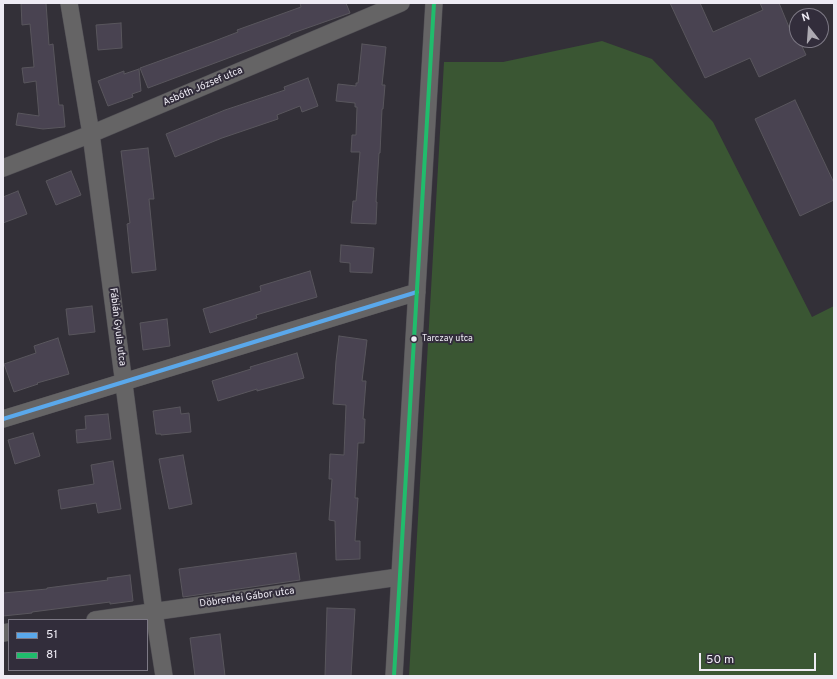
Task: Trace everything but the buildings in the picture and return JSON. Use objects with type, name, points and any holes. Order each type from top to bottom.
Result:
[{"type":"street","name":"Fábián Gyula utca","points":[[69,3],[92,134],[154,612],[164,676]]},
{"type":"street","name":"Asbóth József utca","points":[[3,168],[92,134],[401,3]]},
{"type":"street","points":[[394,676],[434,3]]},
{"type":"street","points":[[3,419],[417,292]]},
{"type":"street","name":"Döbrentei Gábor utca","points":[[102,619],[399,577]]},
{"type":"green space","points":[[602,41],[652,59],[713,122],[812,317],[834,306],[834,676],[409,676],[444,62],[503,62]]},
{"type":"transit line","name":"81","points":[[394,676],[434,3]]},
{"type":"transit line","name":"51","points":[[3,419],[417,292]]},
{"type":"place","name":"Tarczay utca","points":[[414,339]]}]
